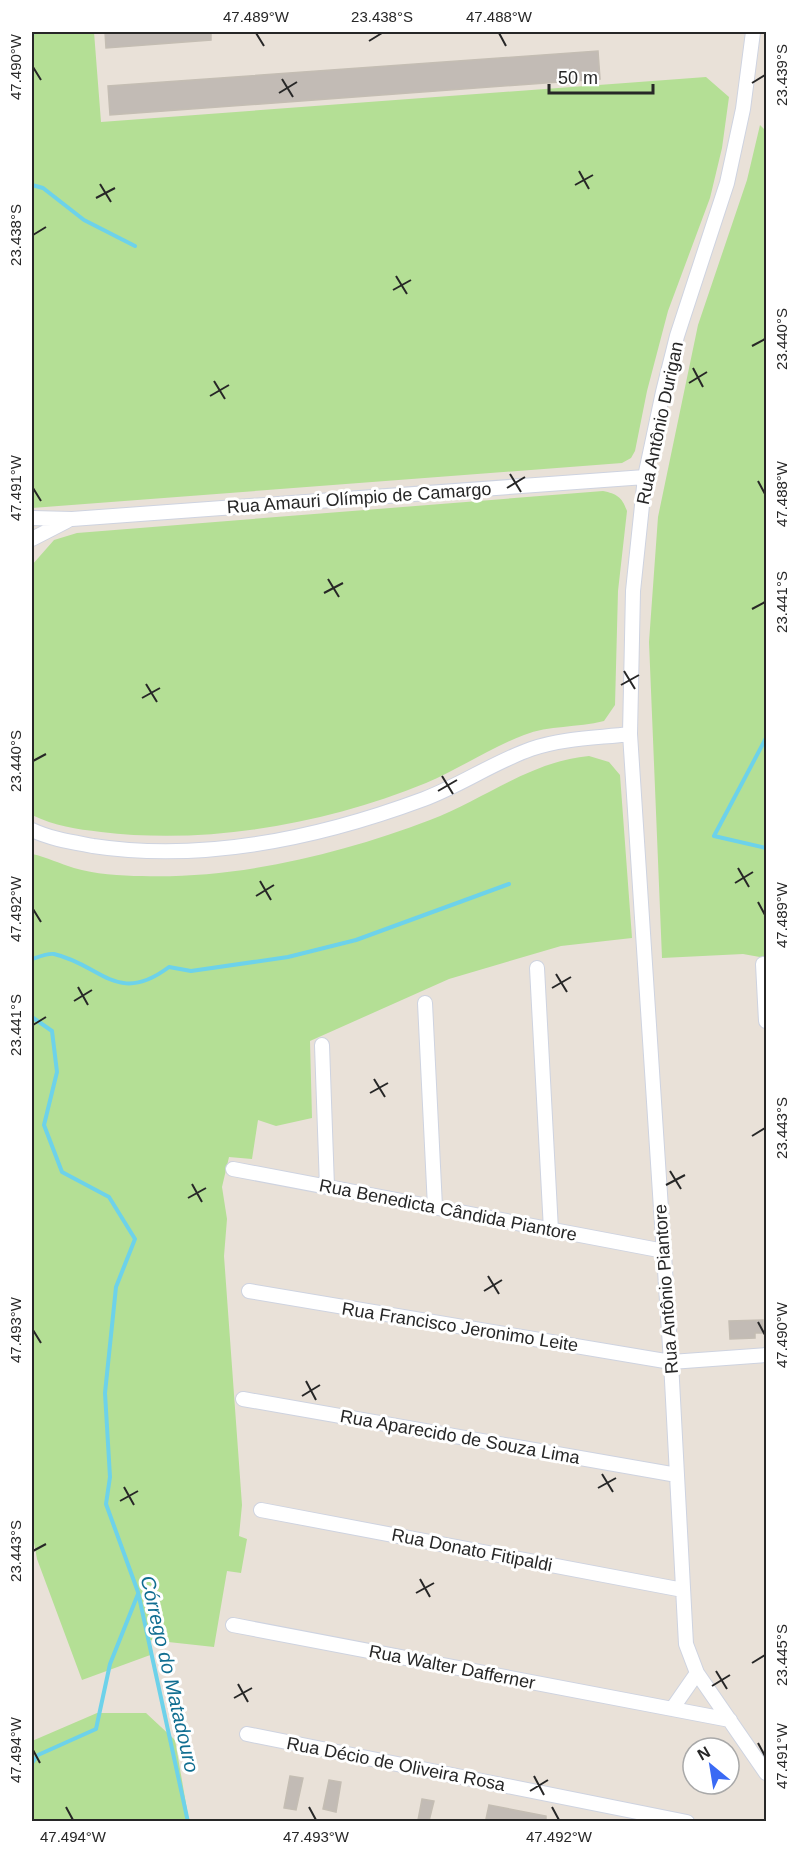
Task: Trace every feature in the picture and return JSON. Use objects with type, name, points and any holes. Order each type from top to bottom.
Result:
[{"type":"street","name":"Rua Antônio Durigan","points":[[633,782],[630,734],[633,591],[645,477],[674,347],[727,183],[743,109],[753,32]]},
{"type":"street","name":"Rua Amauri Olímpio de Camargo","points":[[32,518],[72,519],[645,477]]},
{"type":"street","name":"Rua Amauri Olímpio de Camargo","points":[[32,539],[72,519]]},
{"type":"street","points":[[32,830],[69,842],[161,852],[260,844],[308,835],[424,799],[532,748],[569,740],[630,734]]},
{"type":"street","name":"Rua Antônio Piantore","points":[[633,782],[671,1362],[686,1644],[698,1673],[766,1773]]},
{"type":"street","points":[[764,964],[766,1021]]},
{"type":"street","points":[[537,968],[551,1230]]},
{"type":"street","points":[[425,1003],[435,1208]]},
{"type":"street","points":[[322,1045],[327,1187]]},
{"type":"street","name":"Rua Benedicta Cândida Piantore","points":[[233,1169],[664,1251]]},
{"type":"street","name":"Rua Francisco Jeronimo Leite","points":[[249,1292],[671,1362],[766,1355]]},
{"type":"street","name":"Rua Aparecido de Souza Lima","points":[[243,1399],[677,1475]]},
{"type":"street","name":"Rua Donato Fitipaldi","points":[[261,1510],[683,1590]]},
{"type":"street","name":"Rua Walter Dafferner","points":[[233,1625],[730,1720]]},
{"type":"street","points":[[672,1709],[698,1673]]},
{"type":"street","name":"Rua Décio de Oliveira Rosa","points":[[247,1734],[687,1821]]},
{"type":"green space","points":[[32,32],[94,32],[101,122],[706,77],[729,97],[722,148],[710,198],[668,311],[647,391],[635,451],[631,458],[622,463],[32,508]]},
{"type":"green space","points":[[760,125],[766,131],[766,958],[743,954],[662,958],[649,642],[658,517],[698,325],[747,180]]},
{"type":"green space","points":[[603,491],[618,497],[627,511],[618,591],[615,705],[604,721],[553,728],[524,735],[426,783],[348,810],[266,828],[183,836],[142,835],[74,828],[32,815],[32,565],[54,540],[77,533]]},
{"type":"green space","points":[[589,756],[609,762],[620,775],[632,938],[561,946],[449,979],[310,1041],[312,1118],[276,1126],[258,1120],[252,1159],[229,1157],[222,1187],[227,1219],[224,1256],[242,1505],[239,1536],[247,1539],[241,1573],[227,1571],[214,1647],[150,1640],[153,1654],[82,1680],[37,1559],[32,1532],[32,854],[82,870],[117,875],[178,876],[252,869],[361,844],[450,812],[547,765]]},
{"type":"green space","points":[[97,1713],[146,1713],[175,1740],[189,1821],[32,1821],[32,1741]]},
{"type":"building","points":[[105,32],[211,32],[211,40],[106,48]]},
{"type":"building","points":[[598,51],[600,79],[110,115],[108,86]]},
{"type":"building","points":[[763,1320],[763,1333],[755,1333],[755,1338],[730,1339],[729,1321]]},
{"type":"building","points":[[290,1776],[303,1778],[296,1810],[284,1808]]},
{"type":"building","points":[[329,1780],[341,1782],[336,1812],[323,1809]]},
{"type":"building","points":[[422,1799],[434,1801],[429,1821],[418,1820]]},
{"type":"building","points":[[489,1805],[546,1816],[546,1821],[486,1819]]},
{"type":"waterway","points":[[32,185],[43,188],[84,220],[135,246]]},
{"type":"waterway","points":[[766,738],[714,836],[766,848]]},
{"type":"waterway","points":[[32,959],[54,954],[71,959],[110,979],[122,983],[136,983],[151,978],[169,967],[191,971],[288,957],[356,940],[509,884]]},
{"type":"waterway","name":"Córrego do Matadouro","points":[[32,1017],[52,1031],[57,1072],[44,1125],[62,1172],[109,1197],[135,1239],[116,1287],[105,1393],[110,1477],[106,1504],[138,1592],[188,1822]]},
{"type":"waterway","points":[[32,1763],[38,1755],[96,1729],[110,1664],[138,1594]]}]
